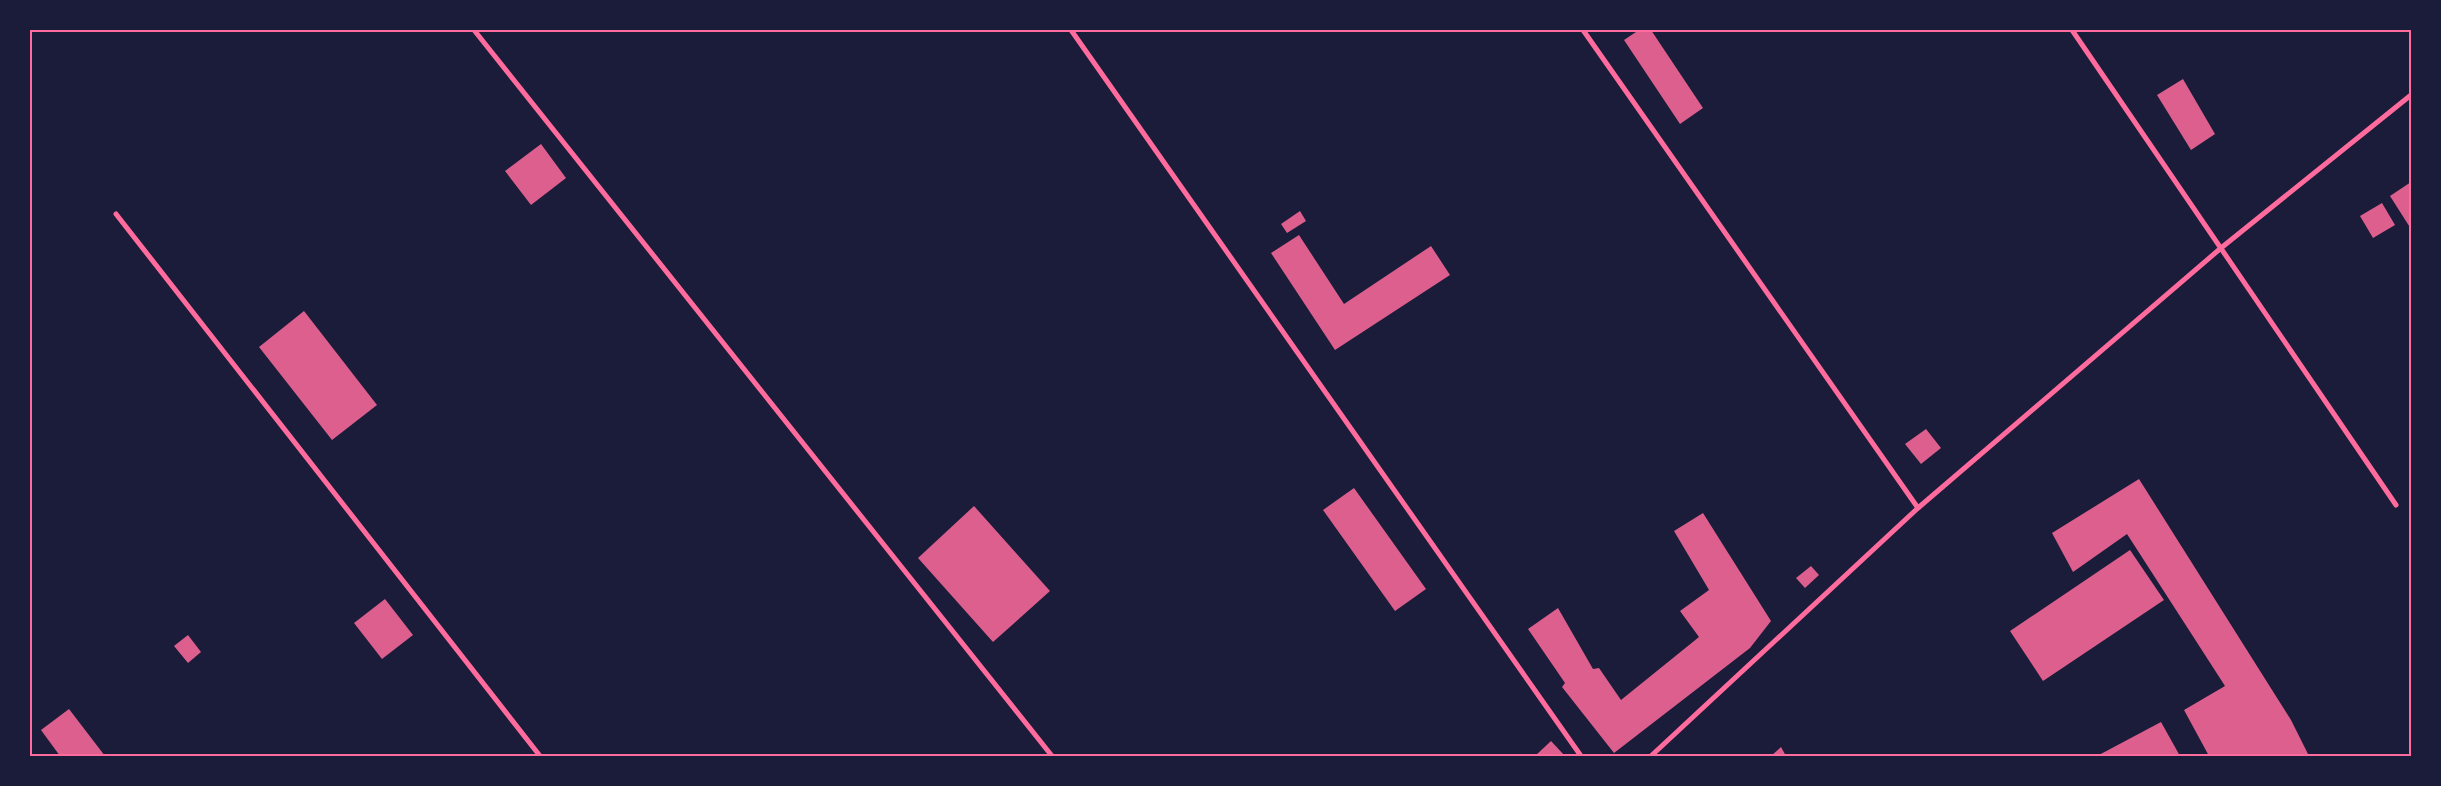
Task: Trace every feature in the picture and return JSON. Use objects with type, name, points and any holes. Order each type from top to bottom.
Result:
[{"type":"street","points":[[474,30],[1052,756]]},
{"type":"street","points":[[1071,30],[1581,756]]},
{"type":"street","points":[[1583,30],[1918,508]]},
{"type":"street","points":[[2072,30],[2396,505]]},
{"type":"street","points":[[1651,756],[1918,508],[2221,248],[2411,95]]},
{"type":"street","points":[[116,214],[540,756]]},
{"type":"building","points":[[1639,30],[1651,30],[1703,108],[1680,124],[1624,40]]},
{"type":"building","points":[[2183,79],[2215,134],[2191,150],[2157,95]]},
{"type":"building","points":[[541,144],[566,178],[531,205],[505,171]]},
{"type":"building","points":[[2411,182],[2411,229],[2390,196]]},
{"type":"building","points":[[2382,203],[2395,225],[2373,238],[2360,216]]},
{"type":"building","points":[[1300,211],[1306,221],[1287,233],[1281,224]]},
{"type":"building","points":[[1299,235],[1344,304],[1431,246],[1450,275],[1335,350],[1271,253]]},
{"type":"building","points":[[304,311],[377,405],[332,440],[259,347]]},
{"type":"building","points":[[1926,429],[1941,448],[1921,464],[1905,444]]},
{"type":"building","points":[[2139,479],[2291,720],[2309,756],[2209,756],[2184,710],[2225,686],[2127,534],[2073,572],[2052,533]]},
{"type":"building","points":[[1354,488],[1426,589],[1395,611],[1323,510]]},
{"type":"building","points":[[974,506],[1050,591],[993,642],[918,558]]},
{"type":"building","points":[[1703,513],[1771,621],[1750,648],[1614,753],[1562,687],[1565,683],[1528,629],[1558,608],[1593,669],[1599,668],[1621,700],[1699,637],[1680,611],[1709,590],[1674,531]]},
{"type":"building","points":[[2130,550],[2164,600],[2043,681],[2010,631]]},
{"type":"building","points":[[1811,566],[1819,575],[1805,588],[1796,578]]},
{"type":"building","points":[[385,599],[413,635],[382,659],[354,623]]},
{"type":"building","points":[[188,635],[201,652],[188,663],[174,646]]},
{"type":"building","points":[[69,709],[105,756],[60,756],[41,730]]},
{"type":"building","points":[[2161,722],[2180,756],[2097,756]]},
{"type":"building","points":[[1551,741],[1565,756],[1535,756]]},
{"type":"building","points":[[1781,747],[1786,756],[1771,756]]}]
